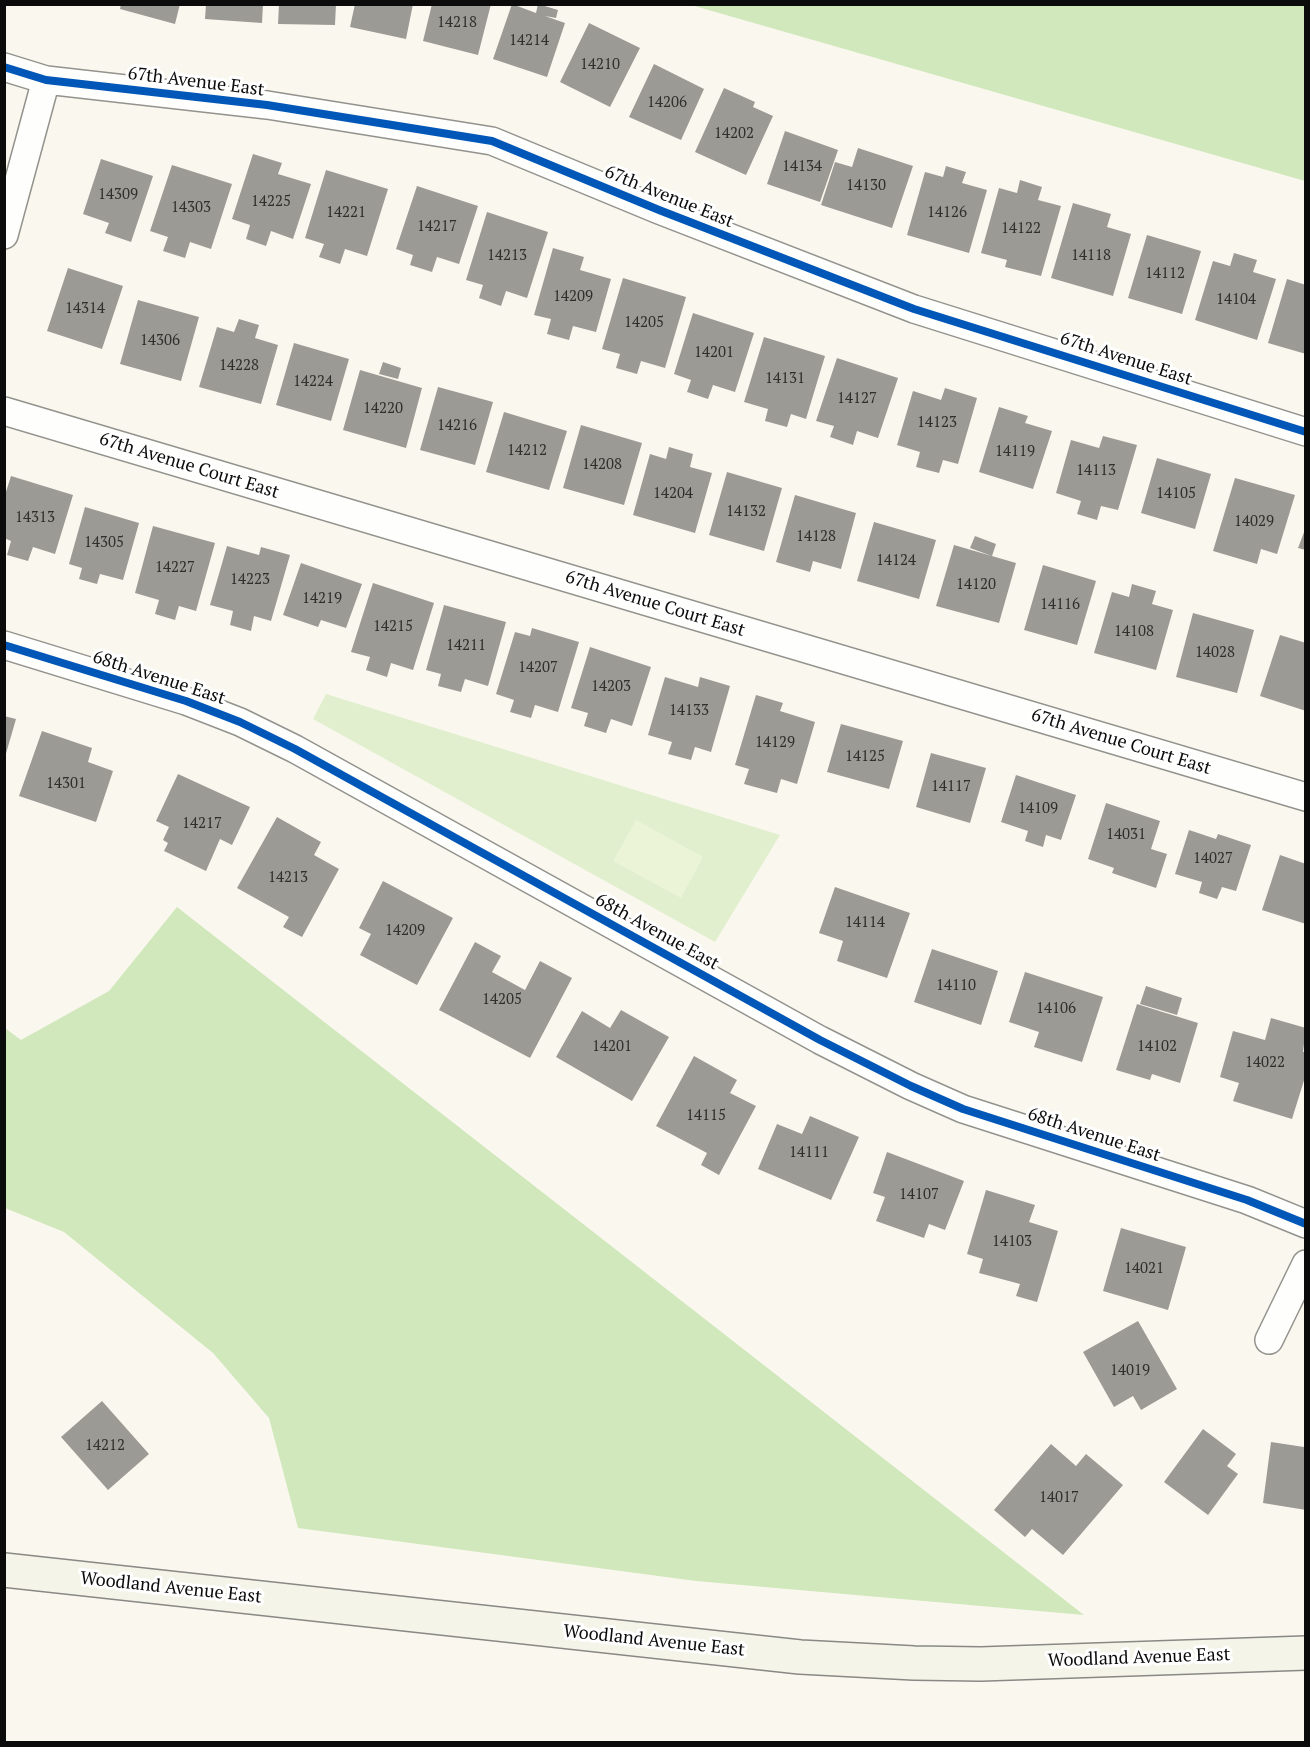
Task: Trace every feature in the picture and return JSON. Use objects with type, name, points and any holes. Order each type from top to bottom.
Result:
[{"type":"street","name":"67th Avenue East","points":[[4,67],[46,80],[267,105],[492,141],[659,210],[914,309],[1305,432]]},
{"type":"street","points":[[4,235],[46,80]]},
{"type":"street","name":"67th Avenue Court East","points":[[4,411],[1305,797]]},
{"type":"street","name":"68th Avenue East","points":[[4,645],[186,701],[240,722],[294,749],[820,1040],[911,1086],[963,1109],[1247,1200],[1305,1224]]},
{"type":"street","points":[[1269,1340],[1305,1264]]},
{"type":"street","name":"Woodland Avenue East","points":[[4,1570],[800,1657],[981,1664],[1305,1653]]},
{"type":"green space","points":[[691,5],[1305,5],[1305,181]]},
{"type":"green space","points":[[326,694],[780,835],[715,942],[313,719]]},
{"type":"green space","points":[[636,820],[703,857],[681,898],[613,861]]},
{"type":"green space","points":[[177,907],[1084,1615],[696,1581],[298,1528],[269,1418],[213,1353],[64,1232],[5,1208],[5,1028],[21,1040],[109,991]]},
{"type":"building","points":[[121,4],[180,4],[175,24],[120,9]]},
{"type":"building","points":[[206,4],[263,4],[262,23],[205,19]]},
{"type":"building","points":[[279,4],[336,4],[335,25],[278,24]]},
{"type":"building","points":[[355,4],[413,4],[406,39],[350,27]]},
{"type":"building","points":[[432,4],[491,4],[478,55],[423,41]]},
{"type":"building","points":[[512,4],[536,13],[538,4],[558,10],[556,18],[545,16],[565,23],[547,77],[493,59]]},
{"type":"building","points":[[589,23],[640,48],[610,107],[560,82]]},
{"type":"building","points":[[654,64],[704,89],[681,140],[629,117]]},
{"type":"building","points":[[724,88],[755,102],[753,107],[773,116],[746,175],[695,152]]},
{"type":"building","points":[[785,131],[838,150],[820,202],[767,184]]},
{"type":"building","points":[[858,148],[913,166],[892,228],[821,205],[835,162],[852,167]]},
{"type":"building","points":[[253,154],[282,163],[278,174],[311,184],[293,239],[271,231],[266,246],[246,239],[250,225],[232,219]]},
{"type":"building","points":[[101,159],[153,176],[131,242],[105,233],[109,223],[83,214]]},
{"type":"building","points":[[172,165],[232,184],[211,249],[190,242],[185,258],[163,251],[168,237],[150,231]]},
{"type":"building","points":[[946,166],[966,172],[962,183],[987,190],[969,253],[907,235],[925,172],[943,177]]},
{"type":"building","points":[[326,170],[388,189],[367,256],[345,249],[340,264],[319,257],[324,244],[305,238]]},
{"type":"building","points":[[1020,180],[1042,187],[1038,200],[1061,206],[1041,276],[1005,267],[1007,260],[981,253],[999,188],[1017,193]]},
{"type":"building","points":[[417,186],[478,206],[459,264],[437,257],[432,272],[410,265],[413,255],[396,249]]},
{"type":"building","points":[[1073,203],[1111,214],[1107,227],[1131,234],[1113,296],[1051,278]]},
{"type":"building","points":[[487,212],[548,232],[527,298],[506,291],[501,306],[479,298],[483,285],[466,280]]},
{"type":"building","points":[[1147,235],[1201,251],[1182,314],[1128,298]]},
{"type":"building","points":[[553,248],[584,257],[580,270],[611,279],[596,332],[573,326],[569,340],[547,334],[551,319],[534,315]]},
{"type":"building","points":[[1234,253],[1257,260],[1253,272],[1276,279],[1257,340],[1195,320],[1213,261],[1230,266]]},
{"type":"building","points":[[68,268],[123,286],[102,349],[47,331]]},
{"type":"building","points":[[623,278],[686,297],[665,368],[641,361],[637,374],[616,368],[620,354],[602,349]]},
{"type":"building","points":[[1287,279],[1306,285],[1306,354],[1268,343]]},
{"type":"building","points":[[138,300],[199,317],[181,381],[120,364]]},
{"type":"building","points":[[693,313],[754,333],[735,392],[713,385],[708,399],[687,392],[691,380],[674,374]]},
{"type":"building","points":[[239,319],[259,325],[255,338],[278,345],[261,404],[199,387],[217,327],[234,332]]},
{"type":"building","points":[[764,337],[825,356],[806,419],[791,414],[787,427],[765,421],[768,409],[744,402]]},
{"type":"building","points":[[294,343],[349,359],[331,421],[276,405]]},
{"type":"building","points":[[837,358],[898,378],[878,438],[857,431],[853,445],[830,437],[834,426],[816,421]]},
{"type":"building","points":[[383,362],[401,368],[398,379],[379,374]]},
{"type":"building","points":[[360,370],[422,388],[406,448],[343,430]]},
{"type":"building","points":[[438,387],[493,402],[475,465],[420,450]]},
{"type":"building","points":[[945,388],[977,398],[958,464],[943,460],[939,473],[916,467],[920,452],[897,445],[913,391],[941,400]]},
{"type":"building","points":[[999,407],[1028,416],[1025,423],[1052,431],[1033,489],[979,472]]},
{"type":"building","points":[[504,412],[567,431],[549,490],[486,472]]},
{"type":"building","points":[[581,425],[642,443],[624,505],[563,488]]},
{"type":"building","points":[[1103,436],[1137,445],[1118,510],[1101,506],[1097,520],[1077,514],[1081,501],[1056,493],[1071,440],[1099,448]]},
{"type":"building","points":[[669,447],[693,454],[690,467],[712,473],[695,533],[633,515],[650,454],[666,459]]},
{"type":"building","points":[[1157,458],[1211,474],[1195,529],[1141,513]]},
{"type":"building","points":[[727,472],[782,488],[764,551],[709,535]]},
{"type":"building","points":[[11,476],[73,495],[55,554],[33,547],[28,561],[7,555],[11,541],[4,538],[4,498]]},
{"type":"building","points":[[1235,478],[1295,495],[1277,554],[1261,549],[1257,564],[1213,551]]},
{"type":"building","points":[[795,495],[856,513],[841,569],[813,561],[810,572],[776,562]]},
{"type":"building","points":[[85,507],[139,523],[123,580],[100,574],[97,584],[79,579],[82,568],[69,564]]},
{"type":"building","points":[[874,522],[936,540],[919,599],[857,581]]},
{"type":"building","points":[[153,526],[215,543],[196,611],[179,606],[175,620],[155,614],[159,600],[135,593]]},
{"type":"building","points":[[1306,527],[1306,550],[1298,548]]},
{"type":"building","points":[[975,536],[996,544],[992,556],[970,548]]},
{"type":"building","points":[[954,545],[1016,563],[999,623],[936,606]]},
{"type":"building","points":[[227,546],[259,555],[261,547],[290,555],[271,621],[254,616],[251,631],[230,625],[233,611],[210,605]]},
{"type":"building","points":[[301,563],[362,584],[346,628],[321,620],[318,627],[283,615]]},
{"type":"building","points":[[1043,565],[1096,581],[1077,645],[1024,630]]},
{"type":"building","points":[[373,583],[434,603],[413,670],[391,663],[387,677],[366,670],[370,657],[351,652]]},
{"type":"building","points":[[1132,584],[1156,591],[1152,604],[1173,610],[1156,670],[1094,653],[1112,592],[1129,597]]},
{"type":"building","points":[[444,605],[506,622],[488,686],[465,679],[461,692],[438,686],[441,674],[426,670]]},
{"type":"building","points":[[1193,613],[1254,630],[1237,693],[1176,677]]},
{"type":"building","points":[[532,628],[579,642],[558,712],[535,705],[531,718],[510,712],[514,700],[496,694],[515,632],[530,636]]},
{"type":"building","points":[[1280,635],[1306,643],[1306,711],[1260,696]]},
{"type":"building","points":[[590,647],[651,667],[632,726],[611,719],[606,733],[584,726],[588,713],[571,708]]},
{"type":"building","points":[[665,677],[698,687],[700,677],[730,686],[711,752],[695,747],[691,760],[668,754],[672,742],[648,735]]},
{"type":"building","points":[[756,695],[783,703],[780,711],[815,722],[797,784],[781,779],[777,793],[744,784],[749,769],[735,765]]},
{"type":"building","points":[[4,716],[16,719],[5,757],[4,757]]},
{"type":"building","points":[[841,724],[903,741],[889,789],[827,772]]},
{"type":"building","points":[[42,731],[92,748],[88,762],[113,771],[96,822],[19,796]]},
{"type":"building","points":[[931,753],[986,768],[970,823],[916,807]]},
{"type":"building","points":[[178,774],[250,807],[232,845],[220,839],[206,871],[164,851],[168,843],[163,840],[169,827],[156,821]]},
{"type":"building","points":[[1016,775],[1076,795],[1061,840],[1046,835],[1043,847],[1025,841],[1028,831],[1001,822]]},
{"type":"building","points":[[1106,803],[1160,821],[1151,849],[1167,854],[1156,888],[1112,873],[1114,868],[1088,859]]},
{"type":"building","points":[[277,817],[321,842],[314,855],[339,869],[302,937],[283,927],[289,917],[237,888]]},
{"type":"building","points":[[1189,830],[1216,839],[1218,834],[1251,845],[1236,891],[1222,887],[1217,899],[1199,893],[1202,882],[1175,874]]},
{"type":"building","points":[[1280,855],[1306,864],[1306,924],[1262,910]]},
{"type":"building","points":[[383,881],[453,918],[417,985],[360,955],[371,934],[359,928]]},
{"type":"building","points":[[835,887],[910,913],[887,978],[837,961],[843,941],[819,933]]},
{"type":"building","points":[[475,942],[501,956],[492,972],[525,990],[540,961],[572,978],[530,1058],[439,1010]]},
{"type":"building","points":[[932,949],[998,971],[981,1025],[914,1002]]},
{"type":"building","points":[[1025,972],[1103,997],[1082,1062],[1034,1047],[1039,1032],[1009,1022]]},
{"type":"building","points":[[1146,986],[1182,998],[1177,1015],[1140,1004]]},
{"type":"building","points":[[1137,1004],[1198,1023],[1180,1083],[1152,1074],[1150,1080],[1116,1070]]},
{"type":"building","points":[[621,1010],[669,1037],[632,1101],[556,1057],[582,1011],[610,1028]]},
{"type":"building","points":[[1271,1018],[1306,1028],[1303,1052],[1306,1052],[1306,1074],[1292,1119],[1233,1101],[1239,1083],[1220,1077],[1233,1031],[1265,1040]]},
{"type":"building","points":[[694,1056],[737,1080],[730,1093],[756,1106],[719,1175],[701,1165],[707,1153],[656,1126]]},
{"type":"building","points":[[810,1116],[859,1137],[831,1200],[758,1169],[777,1124],[802,1134]]},
{"type":"building","points":[[887,1152],[964,1181],[945,1230],[929,1224],[924,1238],[876,1221],[885,1197],[873,1193]]},
{"type":"building","points":[[986,1190],[1035,1205],[1029,1222],[1058,1231],[1037,1302],[1016,1296],[1020,1284],[979,1273],[983,1259],[967,1254]]},
{"type":"building","points":[[1121,1228],[1186,1247],[1168,1310],[1103,1291]]},
{"type":"building","points":[[1138,1321],[1177,1389],[1141,1410],[1133,1396],[1114,1407],[1083,1352]]},
{"type":"building","points":[[102,1401],[149,1454],[108,1490],[61,1437]]},
{"type":"building","points":[[1203,1429],[1236,1454],[1227,1466],[1238,1474],[1208,1515],[1164,1482]]},
{"type":"building","points":[[1271,1442],[1304,1447],[1306,1510],[1263,1503]]},
{"type":"building","points":[[1051,1444],[1076,1466],[1086,1454],[1123,1485],[1063,1555],[1032,1529],[1025,1537],[994,1510]]},
{"type":"cycle path","points":[[4,67],[46,80],[267,105],[492,141],[659,210],[914,309],[1306,432]]},
{"type":"cycle path","points":[[4,645],[186,701],[240,722],[295,749],[820,1040],[911,1086],[963,1109],[1247,1200],[1306,1224]]}]
